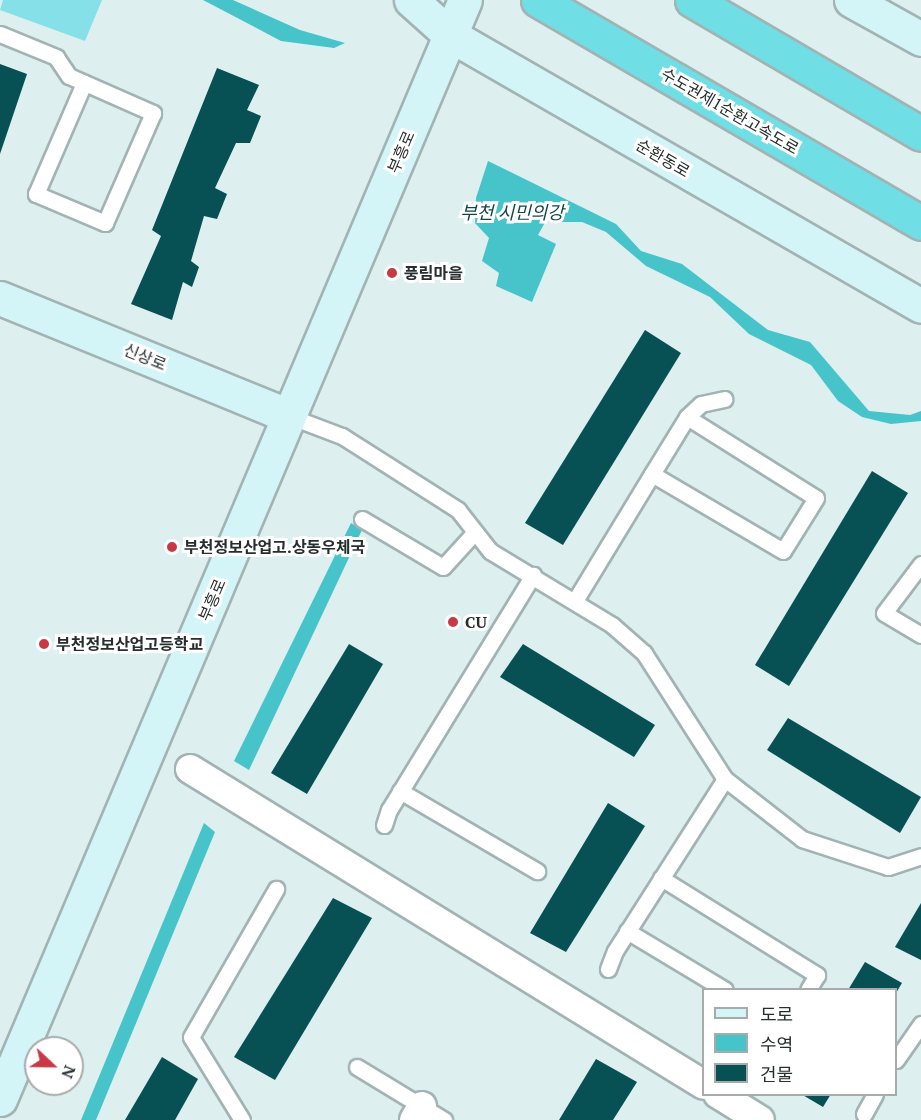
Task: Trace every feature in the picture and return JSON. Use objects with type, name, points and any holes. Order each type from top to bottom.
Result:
[{"type":"highway","name":"수도권제1순환고속도로","points":[[538,0],[921,223]]},
{"type":"highway","points":[[692,0],[921,134]]},
{"type":"highway","points":[[852,93],[921,121]]},
{"type":"highway","points":[[822,164],[921,244]]},
{"type":"street","name":"순환동로","points":[[411,0],[450,35],[921,306]]},
{"type":"street","name":"부흥로","points":[[0,1099],[465,0]]},
{"type":"street","points":[[850,0],[921,39]]},
{"type":"street","name":"신상로","points":[[0,298],[289,416]]},
{"type":"street","points":[[190,770],[702,1084]]},
{"type":"street","points":[[720,1096],[760,1120]]},
{"type":"lane","points":[[0,34],[56,57],[69,76],[153,113],[105,222],[36,194],[84,83]]},
{"type":"lane","points":[[576,600],[687,417],[701,404],[724,399]]},
{"type":"lane","points":[[289,416],[352,442],[458,510],[490,551],[576,600],[644,653],[725,779],[802,839],[848,858],[888,867],[921,856]]},
{"type":"lane","points":[[652,474],[783,551],[816,498],[687,417]]},
{"type":"lane","points":[[362,519],[443,567],[474,533]]},
{"type":"lane","points":[[921,564],[884,613],[921,636]]},
{"type":"lane","points":[[384,825],[400,791],[533,575]]},
{"type":"lane","points":[[608,969],[627,931],[725,779]]},
{"type":"lane","points":[[400,791],[537,871]]},
{"type":"lane","points":[[662,878],[817,975],[809,988]]},
{"type":"lane","points":[[242,1120],[191,1037],[276,890]]},
{"type":"lane","points":[[627,931],[722,988]]},
{"type":"lane","points":[[897,1059],[921,1024]]},
{"type":"lane","points":[[357,1067],[426,1115]]},
{"type":"lane","points":[[864,1114],[874,1096]]},
{"type":"shaded area","points":[[3,0],[102,0],[85,41],[0,10]]},
{"type":"water","points":[[203,0],[233,0],[300,30],[345,43],[334,48],[281,41]]},
{"type":"water","name":"부천 시민의강","points":[[488,161],[616,224],[641,251],[682,264],[768,330],[810,342],[869,411],[910,415],[921,411],[921,421],[891,424],[862,417],[838,401],[811,365],[749,334],[710,297],[646,266],[606,232],[582,222],[559,222],[549,215],[538,235],[556,244],[532,302],[496,286],[499,273],[482,261],[489,238],[475,223],[476,198]]},
{"type":"water","points":[[351,523],[362,530],[249,770],[234,761]]},
{"type":"water","points":[[204,823],[215,832],[96,1120],[81,1120]]},
{"type":"building","points":[[0,64],[27,74],[0,154]]},
{"type":"building","points":[[217,68],[259,85],[247,110],[261,116],[250,143],[236,143],[215,188],[227,194],[217,219],[204,216],[191,261],[199,267],[192,287],[183,282],[172,320],[131,304],[161,236],[152,230]]},
{"type":"building","points":[[645,330],[681,353],[563,545],[525,523]]},
{"type":"building","points":[[872,471],[908,493],[789,686],[755,665]]},
{"type":"building","points":[[349,644],[383,664],[307,794],[271,773]]},
{"type":"building","points":[[523,644],[655,725],[634,757],[500,677]]},
{"type":"building","points":[[788,718],[921,797],[900,833],[767,750]]},
{"type":"building","points":[[608,803],[645,826],[566,952],[530,933]]},
{"type":"building","points":[[333,898],[372,918],[275,1080],[234,1057]]},
{"type":"building","points":[[921,903],[921,960],[895,947]]},
{"type":"building","points":[[865,962],[902,983],[897,991],[897,988],[849,988]]},
{"type":"building","points":[[162,1057],[198,1079],[175,1120],[125,1120]]},
{"type":"building","points":[[596,1059],[637,1082],[613,1120],[559,1120]]},
{"type":"building","points":[[804,1096],[830,1096],[823,1107]]},
{"type":"place","name":"풍림마을","points":[[392,273]]},
{"type":"place","name":"부천정보산업고.상동우체국","points":[[172,547]]},
{"type":"place","name":"CU","points":[[453,622]]},
{"type":"place","name":"부천정보산업고등학교","points":[[44,644]]}]
